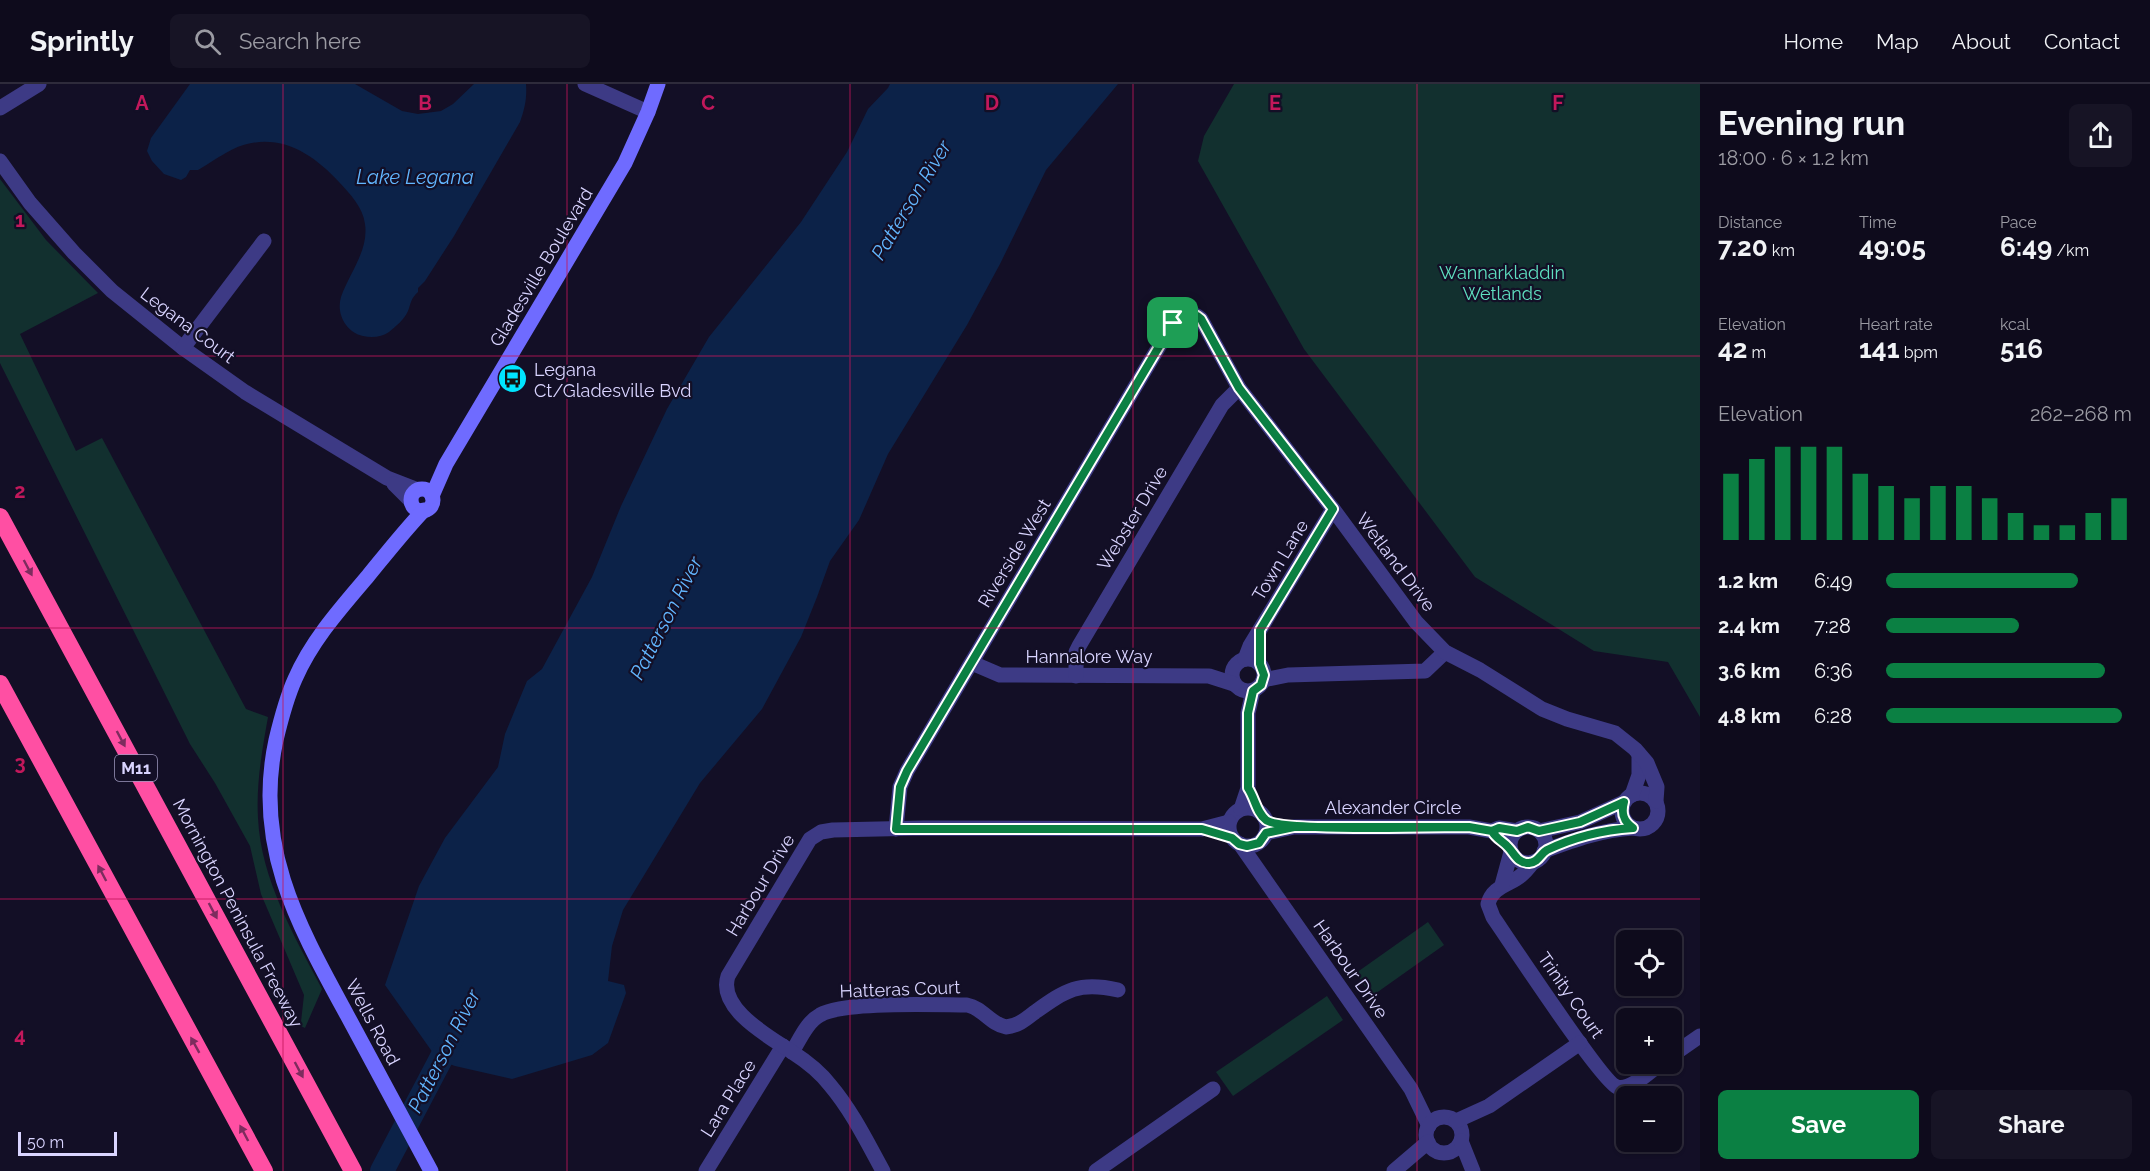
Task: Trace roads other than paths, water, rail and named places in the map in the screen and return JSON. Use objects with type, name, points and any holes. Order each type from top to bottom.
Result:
[{"type":"highway","name":"Mornington Peninsula Freeway","points":[[0,517],[353,1171]]},
{"type":"highway","points":[[0,684],[264,1171]]},
{"type":"main road","name":"Gladesville Boulevard","points":[[315,955],[284,885],[275,853],[270,821],[271,765],[283,708],[305,658],[325,627],[400,535],[435,472],[446,464],[625,163],[658,84]]},
{"type":"main road","name":"Wells Road","points":[[315,955],[431,1171]]},
{"type":"street","points":[[0,108],[39,84]]},
{"type":"street","points":[[585,84],[648,112]]},
{"type":"street","name":"Legana Court","points":[[0,161],[35,208],[74,253],[112,291],[183,348],[245,392],[420,498]]},
{"type":"street","points":[[183,348],[264,241]]},
{"type":"street","name":"Wetland Drive","points":[[1191,313],[1201,319],[1239,388],[1333,509],[1416,622],[1445,652],[1480,670],[1542,709],[1616,733],[1647,763],[1656,780],[1658,793],[1656,801]]},
{"type":"street","name":"Riverside West","points":[[896,829],[900,787],[904,777],[1173,323],[1178,316],[1191,313]]},
{"type":"street","name":"Webster Drive","points":[[1076,676],[1076,652],[1079,646],[1222,405],[1239,388]]},
{"type":"street","name":"Town Lane","points":[[1249,676],[1250,646],[1333,509]]},
{"type":"street","name":"Hannalore Way","points":[[972,663],[1000,675],[1249,676],[1425,671],[1445,652]]},
{"type":"street","points":[[1241,809],[1248,788],[1249,676]]},
{"type":"street","points":[[1633,828],[1624,820],[1622,814],[1639,774],[1639,754]]},
{"type":"street","points":[[1248,788],[1253,795],[1262,827],[1259,871]]},
{"type":"street","points":[[1492,831],[1496,838],[1510,850],[1518,860],[1528,863],[1567,842],[1591,834],[1616,829],[1644,829],[1654,824],[1659,813],[1656,801],[1648,794],[1642,793],[1580,822],[1539,831],[1528,827],[1517,831],[1511,838],[1510,850],[1502,885]]},
{"type":"street","points":[[1246,807],[1262,827],[1247,846],[1236,841],[1228,828],[1233,814],[1246,807]]},
{"type":"street","name":"Harbour Drive","points":[[883,1171],[848,1110],[830,1085],[808,1063],[754,1027],[739,1011],[728,993],[726,984],[728,976],[812,836],[826,831],[896,829],[1202,829],[1229,822]]},
{"type":"street","name":"Alexander Circle","points":[[1262,827],[1469,827],[1492,831],[1499,828],[1517,831]]},
{"type":"street","name":"Harbour Drive","points":[[1202,829],[1236,841],[1259,871],[1411,1089],[1429,1126]]},
{"type":"street","points":[[1502,885],[1527,871],[1539,857],[1545,842],[1539,831]]},
{"type":"street","name":"Trinity Court","points":[[1502,885],[1489,899],[1489,909],[1580,1043],[1612,1085],[1618,1087],[1631,1085],[1646,1074]]},
{"type":"street","name":"Hatteras Court","points":[[788,1049],[809,1024],[820,1015],[854,1006],[967,1005],[978,1009],[996,1023],[1006,1027],[1022,1022],[1074,987],[1093,985],[1118,990]]},
{"type":"street","points":[[1682,1048],[1700,1036]]},
{"type":"street","points":[[1399,1168],[1437,1149],[1456,1149],[1462,1138],[1489,1106],[1580,1043]]},
{"type":"street","name":"Lara Place","points":[[706,1171],[788,1049]]},
{"type":"street","points":[[1096,1171],[1213,1089]]},
{"type":"street","name":"Harbour Drive","points":[[1411,1089],[1449,1119]]},
{"type":"street","points":[[1466,1171],[1437,1149],[1427,1131],[1437,1118],[1449,1119],[1489,1106]]},
{"type":"street","points":[[1449,1119],[1460,1125],[1473,1171]]},
{"type":"water","name":"Lake Legana","points":[[190,84],[355,84],[402,111],[418,114],[441,111],[453,104],[474,84],[526,84],[526,94],[520,122],[454,236],[418,288],[406,314],[400,323],[389,332],[370,337],[352,331],[341,316],[340,310],[344,288],[358,262],[364,243],[364,218],[352,196],[319,163],[298,150],[273,142],[247,144],[235,148],[198,170],[190,170],[181,180],[164,174],[152,161],[147,151],[151,138]]},
{"type":"water","points":[[890,84],[1118,84],[1046,170],[967,325],[888,454],[859,520],[830,561],[801,637],[762,709],[700,783],[623,910],[612,946],[608,981],[624,985],[626,993],[608,1043],[592,1055],[512,1079],[438,1060],[385,985],[419,886],[445,838],[498,767],[505,734],[527,681],[542,669],[592,577],[621,506],[667,409],[709,337],[801,222],[847,152],[868,109]]},
{"type":"waterway","name":"Patterson River","points":[[382,1171],[455,1032]]},
{"type":"place","name":"Legana Ct/Gladesville Bvd","points":[[513,379]]},
{"type":"park label","name":"Wannarkladdin Wetlands","points":[[1502,282]]}]
